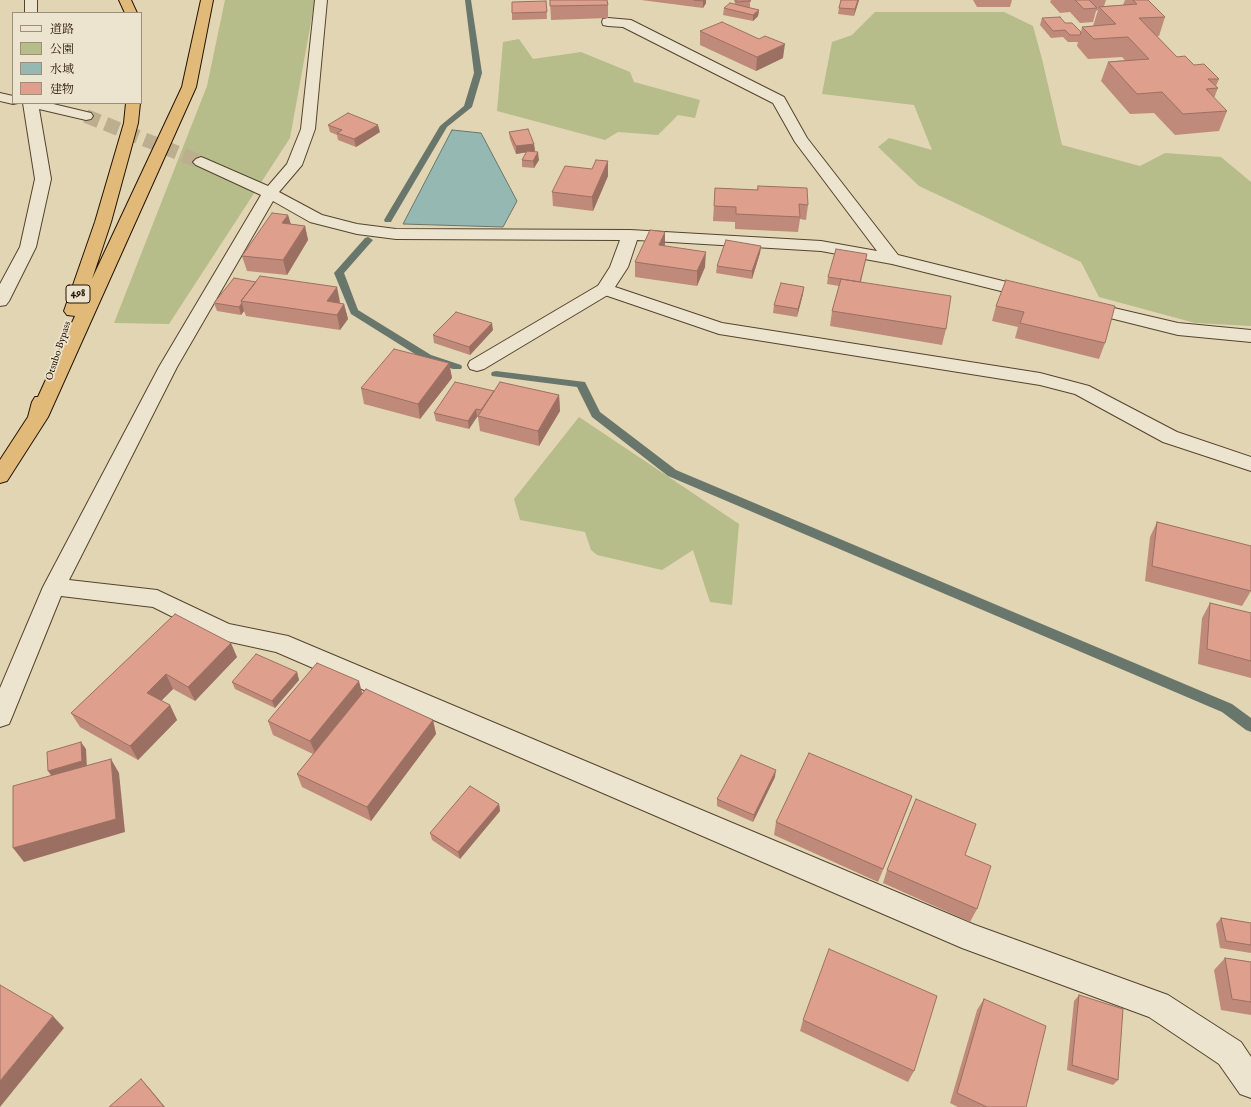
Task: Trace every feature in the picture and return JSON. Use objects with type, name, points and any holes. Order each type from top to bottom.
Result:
[{"type":"highway","points":[[125,0],[137,11]]},
{"type":"highway","points":[[38,417],[189,87],[207,0]]},
{"type":"highway","name":"Otsubo Bypass","points":[[0,476],[38,417],[103,222],[130,123],[133,104]]},
{"type":"street","points":[[31,0],[31,12]]},
{"type":"street","points":[[0,717],[9,672],[168,367],[270,193],[294,165],[308,129],[321,0]]},
{"type":"street","points":[[608,22],[626,23],[779,100],[800,139],[892,260]]},
{"type":"street","points":[[0,97],[12,100]]},
{"type":"street","points":[[0,301],[28,247],[43,179],[31,104]]},
{"type":"street","points":[[35,104],[86,116]]},
{"type":"street","points":[[201,162],[270,193],[316,219],[358,229],[388,233],[517,236],[630,235],[821,246],[892,260],[1047,297]]},
{"type":"street","points":[[477,366],[605,289],[619,267],[630,235]]},
{"type":"street","points":[[605,289],[719,328],[1040,379],[1082,390],[1170,437],[1251,464]]},
{"type":"street","points":[[1070,302],[1178,329],[1251,336]]},
{"type":"street","points":[[54,587],[157,599],[225,632],[280,643],[972,938],[1158,1005],[1230,1053],[1251,1083]]},
{"type":"green space","points":[[225,0],[315,0],[290,138],[169,324],[114,323],[207,86]]},
{"type":"green space","points":[[875,12],[1004,12],[1033,26],[1062,145],[1140,166],[1165,153],[1221,157],[1251,182],[1251,326],[1195,323],[1099,297],[1081,262],[919,186],[878,147],[889,138],[932,150],[914,105],[822,94],[832,42],[852,35]]},
{"type":"green space","points":[[519,39],[533,59],[581,52],[630,72],[634,82],[700,100],[695,118],[678,115],[658,135],[618,132],[605,140],[497,111],[503,42]]},
{"type":"green space","points":[[579,417],[739,524],[732,605],[710,602],[693,550],[662,570],[597,555],[591,550],[585,532],[520,520],[514,499]]},
{"type":"water","points":[[452,130],[481,133],[517,201],[503,227],[403,224]]},
{"type":"building","points":[[550,0],[607,0],[608,5],[550,6]]},
{"type":"building","points":[[736,0],[750,0],[751,1],[736,2]]},
{"type":"building","points":[[841,0],[858,0],[855,9],[839,8]]},
{"type":"building","points":[[1075,0],[1089,0],[1097,8],[1084,9]]},
{"type":"building","points":[[1133,0],[1148,0],[1165,17],[1139,18],[1177,57],[1185,56],[1194,65],[1204,64],[1219,79],[1208,79],[1218,88],[1206,89],[1227,111],[1183,114],[1162,92],[1137,94],[1108,62],[1149,59],[1128,37],[1094,39],[1082,27],[1116,24],[1099,7],[1137,4]]},
{"type":"building","points":[[546,1],[547,12],[512,13],[512,2]]},
{"type":"building","points":[[730,3],[759,10],[753,15],[724,8]]},
{"type":"building","points":[[1060,17],[1065,23],[1072,23],[1081,32],[1080,35],[1070,35],[1065,30],[1053,31],[1042,18]]},
{"type":"building","points":[[722,22],[759,39],[765,36],[785,44],[757,57],[700,31]]},
{"type":"building","points":[[348,113],[378,125],[354,139],[337,133],[342,130],[328,125]]},
{"type":"building","points":[[528,129],[534,144],[516,146],[509,132]]},
{"type":"building","points":[[527,151],[538,152],[533,161],[522,160]]},
{"type":"building","points":[[596,160],[608,161],[592,197],[552,192],[565,166],[592,169]]},
{"type":"building","points":[[758,186],[807,188],[808,205],[799,204],[800,217],[736,214],[736,207],[714,206],[715,188],[758,190]]},
{"type":"building","points":[[272,213],[288,215],[282,223],[305,226],[283,260],[242,256]]},
{"type":"building","points":[[650,230],[665,232],[659,245],[706,252],[697,271],[635,262]]},
{"type":"building","points":[[726,240],[761,246],[752,271],[717,266]]},
{"type":"building","points":[[836,249],[867,254],[860,282],[828,277]]},
{"type":"building","points":[[260,276],[337,287],[327,301],[344,304],[337,315],[241,301]]},
{"type":"building","points":[[234,278],[256,282],[241,301],[242,303],[239,307],[214,303]]},
{"type":"building","points":[[841,279],[951,296],[946,329],[832,311]]},
{"type":"building","points":[[1006,280],[1115,306],[1105,343],[1020,323],[1024,312],[996,306]]},
{"type":"building","points":[[781,283],[804,287],[798,309],[774,305]]},
{"type":"building","points":[[456,312],[492,323],[469,347],[433,335]]},
{"type":"building","points":[[394,349],[449,363],[418,404],[361,388]]},
{"type":"building","points":[[455,382],[494,391],[481,410],[476,409],[468,421],[434,413]]},
{"type":"building","points":[[500,382],[559,395],[538,431],[478,416]]},
{"type":"building","points":[[1157,522],[1251,546],[1251,591],[1152,566]]},
{"type":"building","points":[[1210,603],[1251,613],[1251,661],[1207,649]]},
{"type":"building","points":[[175,614],[231,643],[188,687],[166,674],[147,693],[170,705],[130,746],[71,713]]},
{"type":"building","points":[[256,654],[297,672],[272,701],[232,682]]},
{"type":"building","points":[[317,663],[359,681],[310,741],[268,721]]},
{"type":"building","points":[[366,689],[433,720],[367,807],[297,774]]},
{"type":"building","points":[[81,742],[82,761],[48,771],[47,752]]},
{"type":"building","points":[[809,753],[912,796],[883,869],[776,822]]},
{"type":"building","points":[[741,755],[776,770],[754,815],[717,799]]},
{"type":"building","points":[[111,759],[116,819],[13,848],[13,786]]},
{"type":"building","points":[[470,786],[499,804],[458,852],[430,833]]},
{"type":"building","points":[[916,799],[976,824],[965,855],[991,866],[977,909],[887,870]]},
{"type":"building","points":[[1221,918],[1251,923],[1251,945],[1226,941]]},
{"type":"building","points":[[829,949],[937,996],[914,1071],[803,1020]]},
{"type":"building","points":[[1225,958],[1251,962],[1251,1002],[1232,999]]},
{"type":"building","points":[[0,985],[53,1016],[0,1081]]},
{"type":"building","points":[[1079,995],[1123,1009],[1118,1080],[1072,1065]]},
{"type":"building","points":[[984,999],[1046,1026],[1026,1107],[987,1107],[957,1093]]},
{"type":"building","points":[[141,1079],[164,1107],[109,1107]]},
{"type":"waterway","points":[[388,220],[444,126],[468,107],[478,73],[468,0]]},
{"type":"waterway","points":[[368,240],[339,273],[354,312],[427,357],[457,367]]},
{"type":"waterway","points":[[496,374],[581,384],[596,414],[672,473],[1227,708],[1251,726]]},
{"type":"tunnel","points":[[86,116],[201,162]]}]
